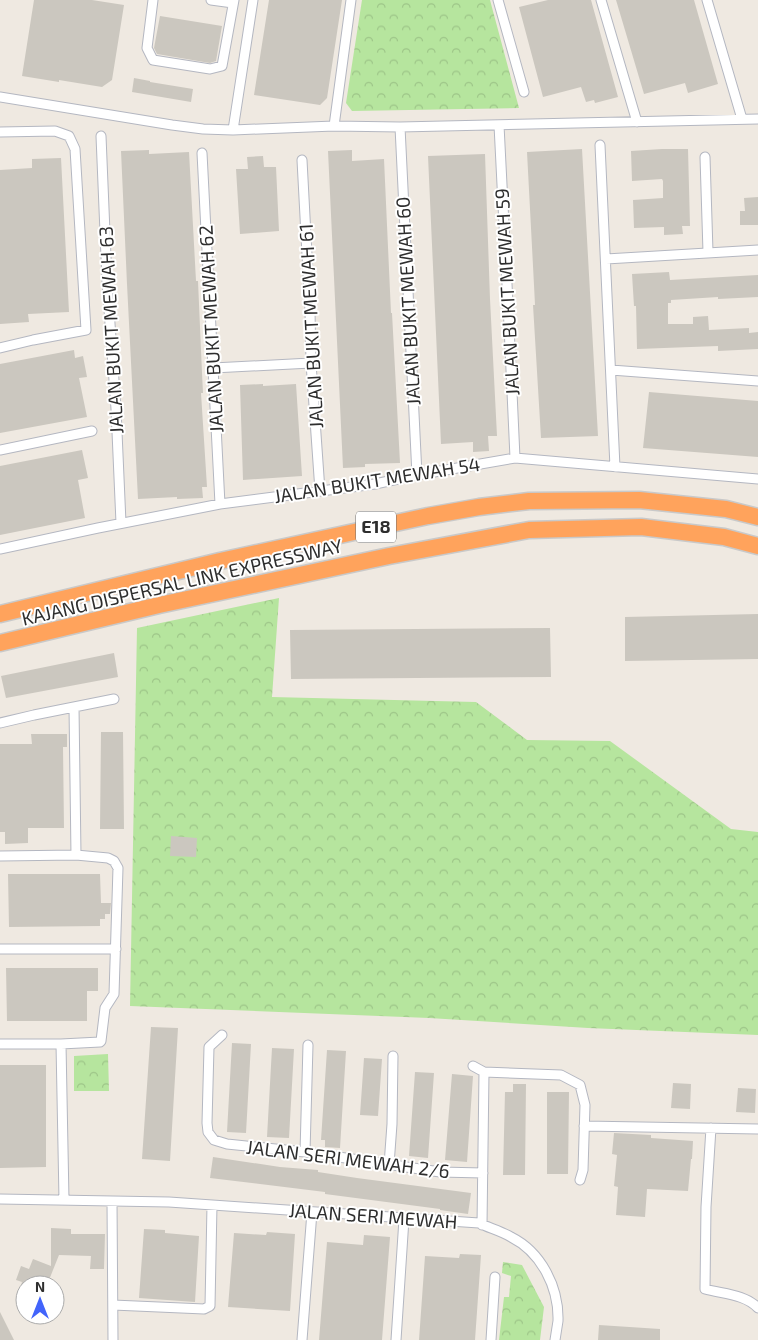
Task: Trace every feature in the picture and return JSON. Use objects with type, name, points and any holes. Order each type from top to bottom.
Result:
[{"type":"highway","name":"KAJANG DISPERSAL LINK EXPRESSWAY","points":[[0,614],[229,559],[428,516],[479,507],[529,502],[639,500],[726,509],[758,516]]},
{"type":"highway","name":"KAJANG DISPERSAL LINK EXPRESSWAY","points":[[0,643],[389,556],[529,530],[640,527],[724,537],[758,546]]},
{"type":"street","points":[[153,0],[147,48],[153,60],[210,69],[222,66],[234,2],[211,0]]},
{"type":"street","points":[[233,130],[254,0]]},
{"type":"street","points":[[334,126],[350,0]]},
{"type":"street","points":[[498,0],[524,92]]},
{"type":"street","points":[[601,0],[637,122]]},
{"type":"street","points":[[707,0],[742,119]]},
{"type":"street","points":[[0,97],[172,125],[233,130],[334,126],[400,127],[758,119]]},
{"type":"street","name":"JALAN BUKIT MEWAH 59","points":[[499,125],[515,458]]},
{"type":"street","name":"JALAN BUKIT MEWAH 60","points":[[400,127],[417,475]]},
{"type":"street","points":[[0,132],[55,132],[68,136],[75,149],[86,330],[0,348]]},
{"type":"street","name":"JALAN BUKIT MEWAH 63","points":[[101,136],[121,523]]},
{"type":"street","points":[[600,145],[615,467]]},
{"type":"street","name":"JALAN BUKIT MEWAH 62","points":[[202,153],[220,504]]},
{"type":"street","points":[[704,157],[708,252]]},
{"type":"street","name":"JALAN BUKIT MEWAH 61","points":[[302,160],[320,491]]},
{"type":"street","points":[[606,259],[758,250]]},
{"type":"street","points":[[213,368],[312,363]]},
{"type":"street","points":[[611,370],[758,381]]},
{"type":"street","points":[[0,450],[92,431]]},
{"type":"street","name":"JALAN BUKIT MEWAH 54","points":[[0,549],[220,504],[375,484],[515,458],[758,479]]},
{"type":"street","points":[[0,723],[114,700]]},
{"type":"street","points":[[74,707],[76,855]]},
{"type":"street","points":[[0,856],[76,855],[108,858],[114,861],[118,868],[114,994],[105,1008],[102,1040],[100,1042],[60,1044],[0,1044]]},
{"type":"street","points":[[0,949],[116,949]]},
{"type":"street","name":"JALAN SERI MEWAH 2/6","points":[[222,1034],[209,1048],[207,1123],[208,1132],[214,1140],[227,1144],[305,1152],[440,1172],[483,1173]]},
{"type":"street","points":[[60,1044],[64,1200]]},
{"type":"street","points":[[305,1152],[308,1045]]},
{"type":"street","points":[[389,1165],[393,1056]]},
{"type":"street","points":[[472,1066],[484,1072],[561,1075],[580,1085],[584,1105],[583,1170],[580,1180]]},
{"type":"street","points":[[482,1225],[484,1072]]},
{"type":"street","points":[[584,1126],[758,1129]]},
{"type":"street","points":[[711,1128],[706,1207],[705,1290],[743,1298],[758,1308]]},
{"type":"street","name":"JALAN SERI MEWAH","points":[[0,1199],[169,1202],[479,1223],[512,1237],[525,1246],[534,1254],[548,1275],[556,1299],[558,1320],[555,1340]]},
{"type":"street","points":[[112,1201],[113,1340]]},
{"type":"street","points":[[113,1305],[204,1309],[210,1306],[212,1205]]},
{"type":"street","points":[[302,1340],[312,1212]]},
{"type":"street","points":[[396,1340],[404,1219]]},
{"type":"street","points":[[491,1340],[495,1277]]},
{"type":"green space","points":[[362,0],[490,0],[519,108],[352,111],[346,103]]},
{"type":"green space","points":[[279,598],[272,697],[476,702],[527,740],[610,741],[731,829],[758,832],[758,1035],[588,1028],[429,1018],[130,1006],[137,628]]},
{"type":"green space","points":[[108,1054],[109,1091],[74,1091],[74,1056]]},
{"type":"green space","points":[[503,1262],[522,1265],[544,1307],[540,1340],[499,1340],[504,1297],[509,1297],[511,1276],[502,1273]]},
{"type":"building","points":[[34,0],[92,0],[124,5],[112,80],[102,87],[22,76]]},
{"type":"building","points":[[269,0],[342,0],[327,98],[320,105],[254,95]]},
{"type":"building","points":[[548,0],[591,0],[618,97],[595,103],[594,100],[586,102],[581,87],[543,97],[519,7]]},
{"type":"building","points":[[616,0],[694,0],[718,84],[688,93],[685,83],[644,94]]},
{"type":"building","points":[[160,16],[222,26],[216,61],[210,63],[157,54],[154,48]]},
{"type":"building","points":[[134,78],[193,89],[191,102],[132,92]]},
{"type":"building","points":[[582,149],[598,436],[541,438],[527,152]]},
{"type":"building","points":[[688,149],[690,226],[682,226],[683,234],[664,235],[664,227],[634,228],[633,200],[663,198],[663,181],[662,179],[632,181],[631,151]]},
{"type":"building","points":[[149,150],[149,154],[189,152],[196,281],[198,281],[203,393],[201,393],[207,487],[202,487],[203,498],[138,499],[121,151]]},
{"type":"building","points":[[352,150],[352,161],[384,159],[400,463],[365,464],[365,467],[343,468],[328,151]]},
{"type":"building","points":[[485,154],[497,436],[488,436],[489,451],[473,452],[473,442],[441,444],[428,156]]},
{"type":"building","points":[[263,156],[264,167],[276,167],[279,231],[240,234],[236,169],[248,169],[247,157]]},
{"type":"building","points":[[61,158],[69,312],[28,314],[29,322],[0,324],[0,170],[32,168],[32,159]]},
{"type":"building","points":[[758,197],[758,225],[740,225],[740,211],[745,211],[744,198]]},
{"type":"building","points":[[669,272],[670,280],[758,275],[758,297],[671,300],[671,303],[668,303],[668,324],[693,324],[693,317],[708,316],[709,330],[749,328],[749,333],[758,332],[758,349],[718,351],[718,346],[637,349],[636,306],[634,306],[632,274]]},
{"type":"building","points":[[74,350],[75,358],[83,356],[87,377],[79,378],[87,417],[0,433],[0,364]]},
{"type":"building","points":[[263,384],[263,386],[296,384],[302,476],[243,480],[240,385]]},
{"type":"building","points":[[649,392],[758,401],[758,457],[643,448]]},
{"type":"building","points":[[82,450],[88,478],[78,480],[85,518],[0,535],[0,466]]},
{"type":"building","points":[[758,614],[758,659],[625,661],[625,617]]},
{"type":"building","points":[[550,628],[551,677],[291,679],[290,630]]},
{"type":"building","points":[[114,653],[118,677],[6,698],[1,676]]},
{"type":"building","points":[[101,732],[123,732],[124,829],[100,829]]},
{"type":"building","points":[[31,734],[67,734],[67,747],[63,747],[64,828],[28,828],[28,843],[5,844],[5,832],[0,832],[0,744],[32,744]]},
{"type":"building","points":[[171,836],[197,838],[196,857],[170,856]]},
{"type":"building","points":[[8,874],[100,874],[101,903],[111,903],[110,914],[105,914],[105,919],[100,919],[100,926],[9,927]]},
{"type":"building","points":[[6,968],[98,968],[98,991],[87,991],[87,1021],[7,1021]]},
{"type":"building","points":[[151,1027],[178,1028],[170,1161],[142,1159]]},
{"type":"building","points":[[232,1043],[251,1044],[246,1133],[227,1132]]},
{"type":"building","points":[[272,1048],[294,1049],[289,1138],[267,1137]]},
{"type":"building","points":[[327,1050],[346,1051],[340,1148],[325,1147],[325,1140],[321,1140]]},
{"type":"building","points":[[364,1058],[382,1059],[378,1116],[360,1115]]},
{"type":"building","points":[[0,1065],[46,1065],[46,1167],[0,1168]]},
{"type":"building","points":[[415,1072],[434,1073],[428,1158],[409,1156]]},
{"type":"building","points":[[452,1074],[473,1076],[467,1162],[445,1160]]},
{"type":"building","points":[[673,1083],[691,1084],[690,1109],[671,1108]]},
{"type":"building","points":[[513,1084],[526,1084],[525,1175],[503,1175],[505,1092],[513,1092]]},
{"type":"building","points":[[738,1088],[756,1089],[755,1113],[736,1112]]},
{"type":"building","points":[[547,1092],[569,1092],[568,1174],[547,1174]]},
{"type":"building","points":[[614,1133],[651,1135],[651,1138],[693,1141],[688,1191],[647,1189],[645,1217],[616,1215],[618,1187],[614,1186],[617,1155],[612,1154]]},
{"type":"building","points":[[213,1157],[280,1167],[318,1170],[318,1172],[357,1178],[471,1193],[468,1214],[325,1194],[325,1192],[210,1178]]},
{"type":"building","points":[[51,1228],[71,1229],[71,1234],[105,1234],[104,1269],[90,1269],[91,1256],[59,1255],[51,1275],[18,1275],[21,1266],[29,1269],[33,1259],[51,1266]]},
{"type":"building","points":[[144,1229],[165,1230],[165,1233],[199,1236],[195,1302],[139,1298]]},
{"type":"building","points":[[267,1232],[295,1234],[290,1311],[228,1307],[234,1233],[266,1235]]},
{"type":"building","points":[[364,1235],[390,1237],[382,1340],[319,1340],[327,1242],[363,1245]]},
{"type":"building","points":[[460,1254],[481,1255],[475,1340],[419,1340],[425,1256],[459,1258]]},
{"type":"building","points":[[0,1312],[14,1340],[0,1340]]},
{"type":"building","points":[[599,1325],[660,1329],[660,1340],[598,1340]]}]
